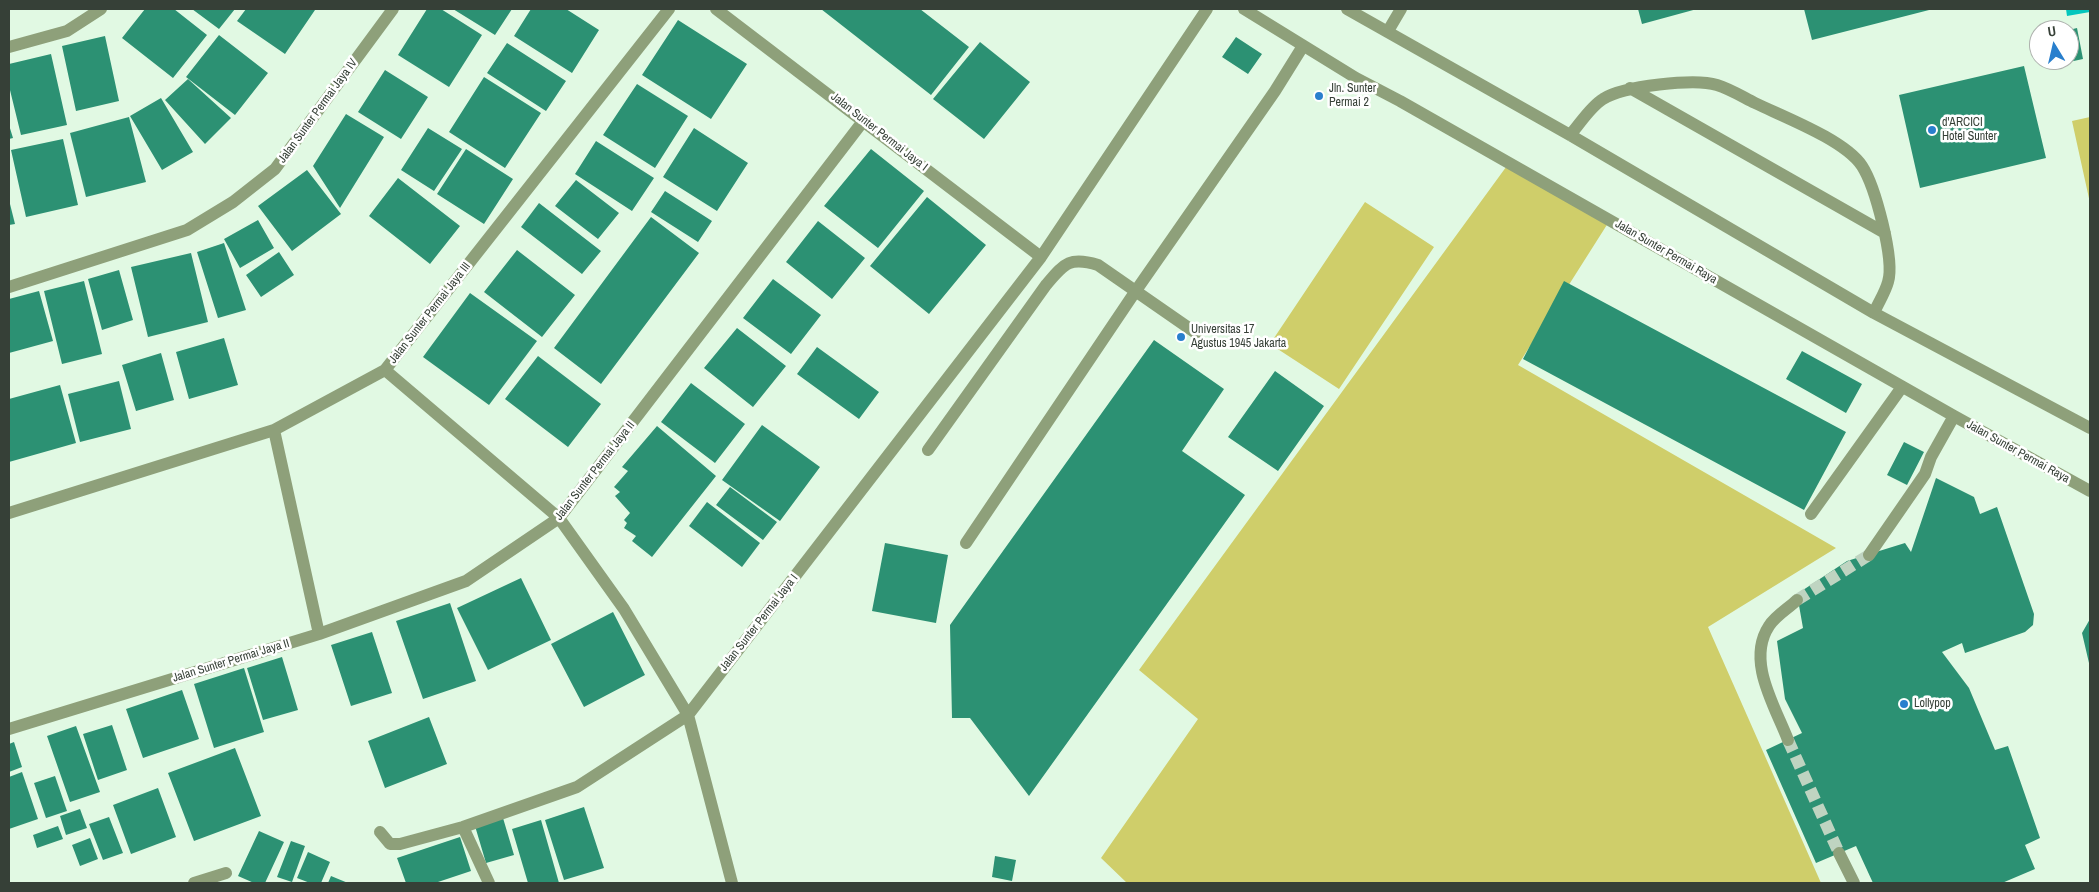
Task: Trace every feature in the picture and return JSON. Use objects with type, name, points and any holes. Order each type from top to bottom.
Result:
[{"type":"street","points":[[9,47],[67,31],[101,9]]},
{"type":"street","name":"Jalan Sunter Permai Jaya IV","points":[[9,287],[187,230],[233,202],[275,169],[392,9]]},
{"type":"street","name":"Jalan Sunter Permai Jaya III","points":[[9,514],[274,430],[385,370],[669,9]]},
{"type":"street","name":"Jalan Sunter Permai Jaya I","points":[[716,9],[864,120],[1041,257]]},
{"type":"street","name":"Jalan Sunter Permai Jaya I","points":[[380,832],[390,844],[400,844],[463,827],[577,787],[688,715],[1041,257],[1207,9]]},
{"type":"street","name":"Jalan Sunter Permai Raya","points":[[1244,9],[1356,78],[1417,110],[1954,416],[2090,491]]},
{"type":"street","points":[[1347,9],[1570,135],[1874,313],[2090,428]]},
{"type":"street","points":[[1388,31],[1401,9]]},
{"type":"street","points":[[966,543],[1135,292],[1270,99],[1303,46]]},
{"type":"street","points":[[1570,135],[1602,99],[1630,88],[1674,83],[1716,85],[1815,132],[1847,151],[1861,165],[1870,184],[1885,233],[1890,263],[1889,281],[1874,313]]},
{"type":"street","points":[[1630,88],[1885,233]]},
{"type":"street","name":"Jalan Sunter Permai Jaya II","points":[[9,729],[319,634],[466,581],[560,518],[864,120]]},
{"type":"street","points":[[928,450],[1046,285],[1063,265],[1081,259],[1098,265],[1196,333]]},
{"type":"street","points":[[385,370],[560,518],[624,609],[688,715],[732,883]]},
{"type":"street","points":[[1811,514],[1902,386]]},
{"type":"street","points":[[1869,555],[1925,474],[1931,457],[1954,416]]},
{"type":"street","points":[[274,430],[319,634]]},
{"type":"street","points":[[1788,740],[1761,672],[1760,648],[1769,626],[1798,600]]},
{"type":"street","points":[[463,827],[489,883]]},
{"type":"street","points":[[1840,853],[1854,883]]},
{"type":"street","points":[[194,883],[226,873]]},
{"type":"shaded area","points":[[2090,117],[2090,203],[2072,121]]},
{"type":"shaded area","points":[[1509,163],[1610,220],[1518,365],[1836,548],[1708,627],[1821,883],[1127,883],[1101,858],[1198,719],[1139,670]]},
{"type":"shaded area","points":[[1365,202],[1434,247],[1339,389],[1270,344]]},
{"type":"water","points":[[2066,9],[2090,9],[2090,12],[2067,16]]},
{"type":"building","points":[[145,9],[174,9],[207,35],[173,78],[122,38]]},
{"type":"building","points":[[192,9],[235,9],[219,29]]},
{"type":"building","points":[[246,9],[315,10],[285,54],[237,21]]},
{"type":"building","points":[[427,9],[441,9],[482,35],[449,87],[398,55]]},
{"type":"building","points":[[453,9],[512,9],[495,35]]},
{"type":"building","points":[[531,9],[566,9],[599,30],[572,73],[514,36]]},
{"type":"building","points":[[821,9],[920,9],[969,47],[931,95]]},
{"type":"building","points":[[1638,9],[1697,9],[1642,24]]},
{"type":"building","points":[[1804,9],[1933,9],[1812,40]]},
{"type":"building","points":[[678,20],[747,64],[711,119],[642,75]]},
{"type":"building","points":[[219,35],[268,73],[235,115],[186,77]]},
{"type":"building","points":[[105,36],[119,101],[76,111],[62,46]]},
{"type":"building","points":[[1236,37],[1262,54],[1248,74],[1222,57]]},
{"type":"building","points":[[2079,38],[2083,59],[2079,60]]},
{"type":"building","points":[[980,42],[1030,82],[984,139],[933,99]]},
{"type":"building","points":[[507,43],[566,81],[546,111],[487,73]]},
{"type":"building","points":[[51,54],[67,125],[21,135],[9,86],[9,64]]},
{"type":"building","points":[[2024,66],[2046,158],[1920,188],[1899,95]]},
{"type":"building","points":[[385,70],[428,97],[401,139],[358,112]]},
{"type":"building","points":[[484,77],[541,113],[505,168],[449,132]]},
{"type":"building","points":[[188,79],[231,118],[205,144],[165,100]]},
{"type":"building","points":[[637,84],[688,116],[655,168],[603,135]]},
{"type":"building","points":[[161,98],[193,152],[162,170],[130,116]]},
{"type":"building","points":[[346,114],[384,137],[340,208],[313,166]]},
{"type":"building","points":[[129,117],[146,182],[86,197],[70,133]]},
{"type":"building","points":[[9,125],[13,138],[9,139]]},
{"type":"building","points":[[428,128],[462,149],[434,191],[401,170]]},
{"type":"building","points":[[694,128],[748,163],[717,211],[663,177]]},
{"type":"building","points":[[63,139],[78,205],[26,217],[11,150]]},
{"type":"building","points":[[596,141],[654,178],[632,211],[575,174]]},
{"type":"building","points":[[466,149],[513,179],[484,224],[437,194]]},
{"type":"building","points":[[871,149],[924,191],[878,248],[824,206]]},
{"type":"building","points":[[307,170],[341,214],[292,251],[258,206]]},
{"type":"building","points":[[398,178],[460,226],[430,264],[369,216]]},
{"type":"building","points":[[576,180],[619,213],[598,239],[555,206]]},
{"type":"building","points":[[665,191],[712,221],[698,242],[651,212]]},
{"type":"building","points":[[927,197],[986,245],[929,314],[870,266]]},
{"type":"building","points":[[9,200],[15,224],[9,225]]},
{"type":"building","points":[[539,203],[601,251],[582,274],[521,227]]},
{"type":"building","points":[[651,217],[699,253],[601,384],[554,348]]},
{"type":"building","points":[[258,220],[274,248],[240,268],[224,239]]},
{"type":"building","points":[[818,221],[865,258],[832,299],[786,262]]},
{"type":"building","points":[[224,243],[246,310],[218,318],[197,252]]},
{"type":"building","points":[[517,250],[575,295],[542,337],[484,292]]},
{"type":"building","points":[[279,252],[294,275],[261,297],[246,275]]},
{"type":"building","points":[[191,253],[208,322],[148,337],[131,267]]},
{"type":"building","points":[[119,270],[133,320],[102,330],[88,279]]},
{"type":"building","points":[[773,279],[821,315],[791,354],[743,318]]},
{"type":"building","points":[[84,281],[102,354],[62,364],[44,291]]},
{"type":"building","points":[[1564,281],[1846,432],[1804,510],[1523,359]]},
{"type":"building","points":[[39,291],[53,341],[9,353],[9,299]]},
{"type":"building","points":[[470,293],[537,341],[489,405],[423,357]]},
{"type":"building","points":[[737,328],[786,366],[753,407],[704,368]]},
{"type":"building","points":[[224,338],[238,385],[189,399],[176,352]]},
{"type":"building","points":[[1154,340],[1224,389],[1182,451],[1245,495],[1029,796],[970,718],[952,718],[950,625]]},
{"type":"building","points":[[817,347],[879,392],[859,419],[797,374]]},
{"type":"building","points":[[1802,351],[1862,384],[1846,413],[1786,379]]},
{"type":"building","points":[[161,353],[174,400],[136,411],[122,365]]},
{"type":"building","points":[[538,356],[601,404],[568,447],[505,399]]},
{"type":"building","points":[[1275,371],[1324,406],[1278,471],[1228,437]]},
{"type":"building","points":[[119,381],[131,429],[80,442],[68,394]]},
{"type":"building","points":[[691,383],[745,424],[715,463],[661,422]]},
{"type":"building","points":[[60,385],[76,443],[9,462],[9,399]]},
{"type":"building","points":[[762,425],[820,467],[780,521],[722,480]]},
{"type":"building","points":[[657,426],[716,476],[652,557],[632,541],[636,536],[624,528],[627,523],[624,520],[630,513],[615,496],[620,492],[614,487],[628,471],[622,467]]},
{"type":"building","points":[[1904,442],[1924,452],[1907,485],[1887,475]]},
{"type":"building","name":"Lollypop","points":[[1936,478],[1974,497],[1980,514],[1997,507],[2034,614],[2033,625],[2025,632],[1965,653],[1962,643],[1942,652],[1969,688],[1995,750],[2008,746],[2040,838],[2025,845],[2035,869],[2002,883],[1873,883],[1856,846],[1816,863],[1766,750],[1802,733],[1785,699],[1777,641],[1803,628],[1797,594],[1847,561],[1905,543],[1911,552]]},
{"type":"building","points":[[730,487],[777,522],[763,540],[716,505]]},
{"type":"building","points":[[707,502],[760,543],[742,567],[689,526]]},
{"type":"building","points":[[885,543],[948,555],[936,623],[872,611]]},
{"type":"building","points":[[521,578],[551,640],[488,670],[457,608]]},
{"type":"building","points":[[450,603],[476,681],[423,699],[396,621]]},
{"type":"building","points":[[613,612],[645,675],[584,707],[551,644]]},
{"type":"building","points":[[2090,619],[2090,663],[2089,663],[2082,633]]},
{"type":"building","points":[[372,632],[392,693],[351,706],[331,645]]},
{"type":"building","points":[[282,657],[298,710],[263,720],[247,668]]},
{"type":"building","points":[[244,668],[264,732],[214,748],[194,684]]},
{"type":"building","points":[[182,690],[199,739],[143,758],[126,709]]},
{"type":"building","points":[[429,717],[447,764],[385,788],[368,741]]},
{"type":"building","points":[[112,725],[127,770],[98,780],[83,734]]},
{"type":"building","points":[[76,726],[100,792],[70,802],[47,736]]},
{"type":"building","points":[[14,742],[22,767],[9,772],[9,744]]},
{"type":"building","points":[[235,748],[261,816],[194,841],[168,773]]},
{"type":"building","points":[[22,772],[38,819],[9,829],[9,777]]},
{"type":"building","points":[[55,776],[67,811],[46,818],[34,783]]},
{"type":"building","points":[[158,788],[176,837],[131,854],[113,805]]},
{"type":"building","points":[[584,807],[604,868],[564,880],[545,820]]},
{"type":"building","points":[[80,809],[87,828],[66,835],[60,816]]},
{"type":"building","points":[[109,817],[123,853],[103,860],[89,824]]},
{"type":"building","points":[[503,818],[514,855],[486,863],[475,826]]},
{"type":"building","points":[[541,820],[559,883],[528,883],[512,829]]},
{"type":"building","points":[[58,826],[63,839],[37,848],[33,835]]},
{"type":"building","points":[[259,831],[284,842],[265,883],[254,883],[238,876]]},
{"type":"building","points":[[460,837],[471,871],[435,883],[406,883],[397,858]]},
{"type":"building","points":[[90,838],[98,859],[80,866],[72,845]]},
{"type":"building","points":[[291,841],[305,846],[292,882],[277,877]]},
{"type":"building","points":[[308,852],[330,862],[321,883],[310,883],[297,878]]},
{"type":"building","points":[[995,856],[1016,860],[1012,881],[992,877]]},
{"type":"building","points":[[331,876],[348,883],[328,883]]},
{"type":"tunnel","points":[[1797,600],[1869,555]]},
{"type":"tunnel","points":[[1788,740],[1839,853]]},
{"type":"place","name":"Jln. Sunter Permai 2","points":[[1319,96]]},
{"type":"place","name":"d'ARCICI Hotel Sunter","points":[[1932,130]]},
{"type":"place","name":"Universitas 17 Agustus 1945 Jakarta","points":[[1181,337]]},
{"type":"place","name":"Lollypop","points":[[1904,704]]}]
